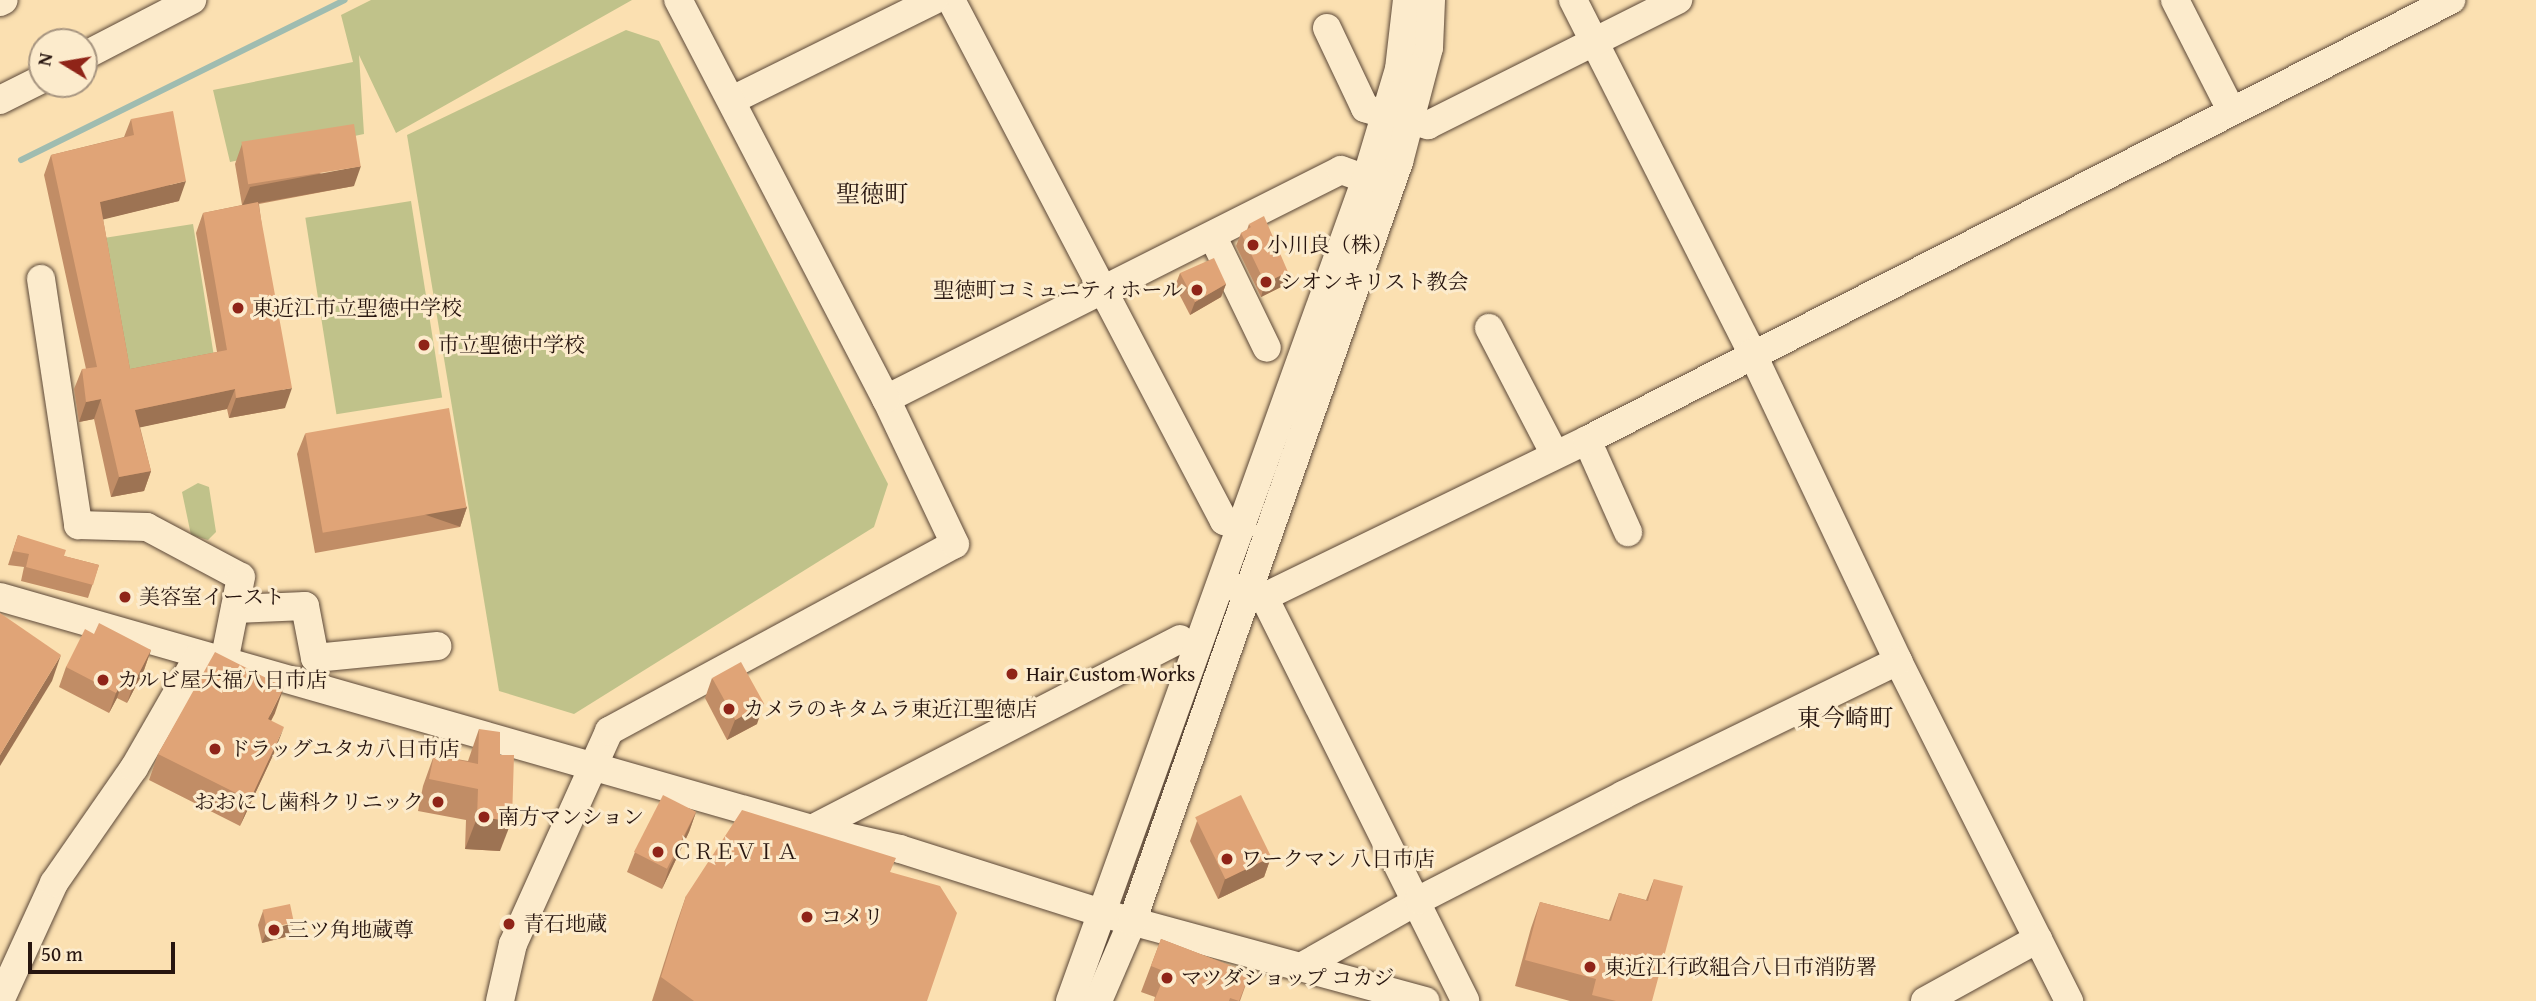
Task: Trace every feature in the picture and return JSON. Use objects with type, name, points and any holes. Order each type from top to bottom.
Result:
[{"type":"street","points":[[98,49],[192,0]]},
{"type":"street","points":[[500,1001],[513,944],[609,731],[955,544],[886,399],[679,0]]},
{"type":"street","points":[[732,100],[934,0]]},
{"type":"street","points":[[951,0],[1106,290],[1224,521],[1242,527]]},
{"type":"street","points":[[1098,1001],[1132,922],[1245,591],[1398,117],[1399,69],[1407,0]]},
{"type":"street","points":[[1070,1001],[1245,591],[1242,527],[1366,179],[1429,48],[1431,0]]},
{"type":"street","points":[[1573,0],[1752,353],[1898,661],[2069,1001]]},
{"type":"street","points":[[1327,27],[1365,108],[1428,125],[1678,0]]},
{"type":"street","points":[[2175,0],[2231,110]]},
{"type":"street","points":[[1245,591],[1587,440],[1752,353],[2451,0]]},
{"type":"street","points":[[0,100],[28,86]]},
{"type":"street","points":[[886,399],[1213,237],[1341,170],[1366,179]]},
{"type":"street","points":[[1213,237],[1267,348]]},
{"type":"street","points":[[1,1001],[54,883],[212,658],[235,609],[241,577],[147,527],[78,525],[41,279]]},
{"type":"street","points":[[1489,328],[1555,455]]},
{"type":"street","points":[[1587,440],[1628,532]]},
{"type":"street","points":[[1245,591],[1419,900],[1465,1001]]},
{"type":"street","points":[[0,597],[812,829],[900,849],[1132,922],[1425,1001]]},
{"type":"street","points":[[235,609],[305,606],[315,658],[437,646]]},
{"type":"street","points":[[812,829],[1181,639]]},
{"type":"street","points":[[1301,967],[1419,900],[1898,661]]},
{"type":"street","points":[[1925,1001],[2038,939]]},
{"type":"green space","points":[[371,0],[632,0],[396,133],[359,55],[364,134],[230,162],[213,90],[353,62],[341,15]]},
{"type":"green space","points":[[626,30],[659,41],[888,484],[874,527],[574,714],[499,691],[407,135]]},
{"type":"green space","points":[[411,201],[442,398],[336,414],[305,218]]},
{"type":"green space","points":[[193,224],[216,367],[122,382],[99,239]]},
{"type":"green space","points":[[198,483],[209,487],[216,532],[208,540],[191,535],[182,492]]},
{"type":"building","points":[[173,111],[186,181],[100,202],[130,369],[227,350],[203,213],[258,202],[292,388],[236,398],[235,389],[135,410],[151,471],[119,477],[101,399],[86,402],[82,369],[97,367],[51,155],[134,135],[131,119]]},
{"type":"building","points":[[354,124],[361,166],[248,184],[241,142]]},
{"type":"building","points":[[1264,216],[1288,272],[1265,283],[1241,233],[1251,227],[1249,224]]},
{"type":"building","points":[[1214,258],[1226,284],[1195,302],[1180,273]]},
{"type":"building","points":[[449,408],[467,507],[323,533],[305,433]]},
{"type":"building","points":[[18,535],[66,550],[64,556],[99,565],[93,585],[26,567],[29,554],[13,551]]},
{"type":"building","points":[[0,613],[61,655],[0,755]]},
{"type":"building","points":[[99,623],[151,650],[134,683],[124,678],[116,693],[66,667],[85,629],[94,634]]},
{"type":"building","name":"ドラッグユタカ八日市店","points":[[215,652],[284,687],[268,719],[284,727],[250,800],[158,754]]},
{"type":"building","points":[[741,662],[764,704],[735,720],[712,678]]},
{"type":"building","points":[[479,729],[500,732],[500,755],[514,755],[512,820],[477,818],[478,789],[429,779],[434,755],[478,764]]},
{"type":"building","name":"ＣＲＥＶＩＡ","points":[[663,795],[696,812],[667,869],[634,852]]},
{"type":"building","points":[[1241,795],[1271,857],[1225,879],[1195,817]]},
{"type":"building","name":"コメリ","points":[[742,810],[896,858],[890,872],[940,886],[957,913],[927,1001],[694,1001],[661,977],[686,896]]},
{"type":"building","name":"東近江行政組合八日市消防署","points":[[1654,879],[1683,886],[1652,1001],[1616,1001],[1592,995],[1596,979],[1525,960],[1540,902],[1611,921],[1619,893],[1648,901]]},
{"type":"building","points":[[290,904],[294,923],[267,928],[263,910]]},
{"type":"building","points":[[1161,939],[1250,973],[1239,1001],[1230,998],[1229,1001],[1154,1001],[1166,972],[1151,966]]},
{"type":"waterway","points":[[21,160],[345,0]]},
{"type":"place","name":"小川良（株）","points":[[1253,245]]},
{"type":"place","name":"シオンキリスト教会","points":[[1266,282]]},
{"type":"place","name":"聖徳町コミュニティホール","points":[[1197,290]]},
{"type":"place","name":"東近江市立聖徳中学校","points":[[238,308]]},
{"type":"place","name":"市立聖徳中学校","points":[[424,345]]},
{"type":"place","name":"美容室イースト","points":[[125,597]]},
{"type":"place","name":"Hair Custom Works","points":[[1012,674]]},
{"type":"place","name":"カルビ屋大福八日市店","points":[[103,680]]},
{"type":"place","name":"カメラのキタムラ東近江聖徳店","points":[[729,709]]},
{"type":"place","name":"ドラッグユタカ八日市店","points":[[215,749]]},
{"type":"place","name":"おおにし歯科クリニック","points":[[438,802]]},
{"type":"place","name":"南方マンション","points":[[484,817]]},
{"type":"place","name":"ＣＲＥＶＩＡ","points":[[658,852]]},
{"type":"place","name":"ワークマン 八日市店","points":[[1227,859]]},
{"type":"place","name":"コメリ","points":[[807,917]]},
{"type":"place","name":"青石地蔵","points":[[509,924]]},
{"type":"place","name":"三ツ角地蔵尊","points":[[274,930]]},
{"type":"place","name":"東近江行政組合八日市消防署","points":[[1590,967]]},
{"type":"place","name":"マツダショップ コカジ","points":[[1167,978]]},
{"type":"district","name":"聖徳町","points":[[872,194]]},
{"type":"district","name":"東今崎町","points":[[1845,718]]}]
